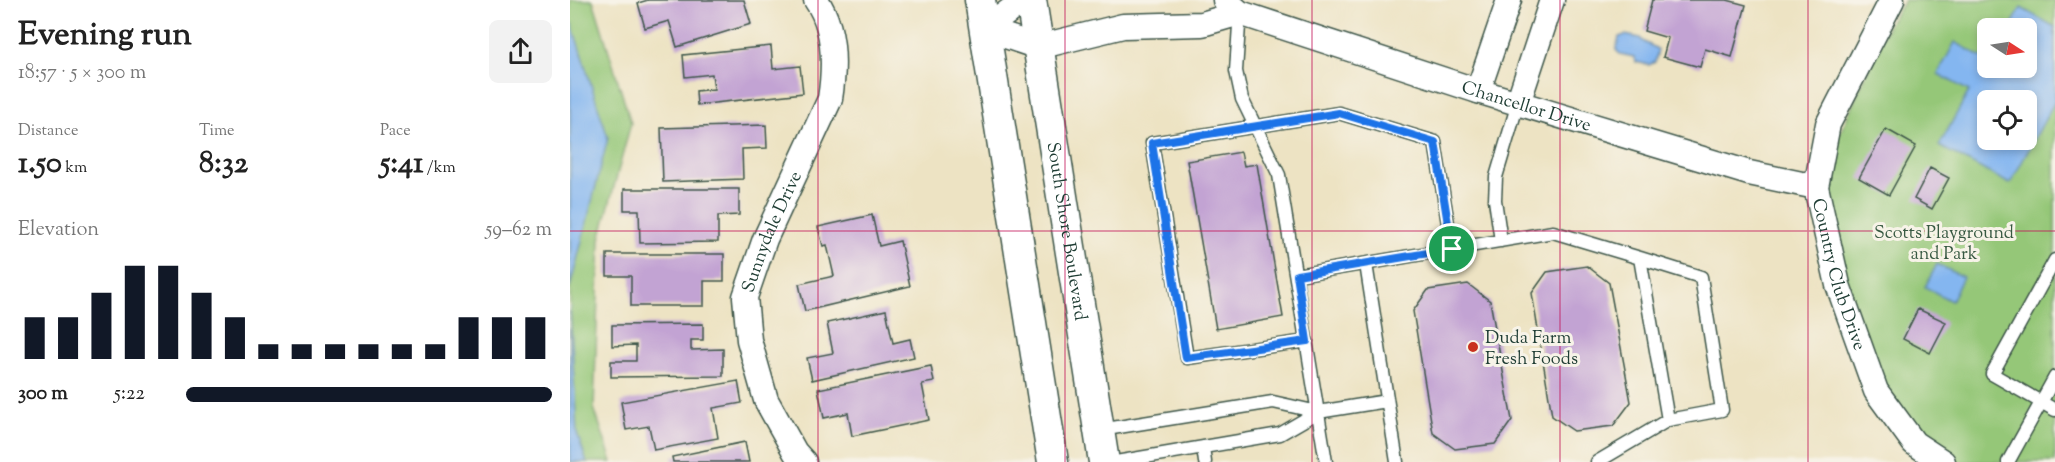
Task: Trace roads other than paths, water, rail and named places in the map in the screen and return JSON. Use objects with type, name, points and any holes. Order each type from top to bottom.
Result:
[{"type":"street","name":"Sunnydale Drive","points":[[804,462],[795,452],[766,400],[749,339],[745,297],[765,240],[830,99],[834,49],[823,10],[816,0]]},
{"type":"street","points":[[980,0],[1053,462]]},
{"type":"street","points":[[984,29],[1024,0]]},
{"type":"street","name":"South Shore Boulevard","points":[[1030,0],[1104,462]]},
{"type":"street","points":[[1478,91],[1509,0]]},
{"type":"street","points":[[1518,103],[1552,0]]},
{"type":"street","name":"Country Club Drive","points":[[1892,0],[1828,124],[1816,187],[1838,285],[1876,391],[1914,443],[1943,462]]},
{"type":"street","points":[[984,29],[1038,47],[1123,26],[1202,24],[1235,4]]},
{"type":"street","name":"Chancellor Drive","points":[[1235,4],[1478,91],[1749,173],[1816,187]]},
{"type":"lane","points":[[1235,4],[1236,71],[1242,99],[1279,175],[1326,462]]},
{"type":"lane","points":[[1501,241],[1495,200],[1496,177],[1518,103]]},
{"type":"lane","points":[[1307,341],[1186,358],[1152,143],[1339,113],[1435,142],[1452,249]]},
{"type":"lane","points":[[1297,275],[1553,232],[1701,278],[1722,410],[1668,420],[1597,462]]},
{"type":"lane","points":[[1640,258],[1668,420]]},
{"type":"lane","points":[[2055,260],[1992,374],[2055,410]]},
{"type":"lane","points":[[1366,264],[1397,462]]},
{"type":"lane","points":[[2008,462],[2055,377]]},
{"type":"lane","points":[[1116,462],[1280,434],[1318,412],[1387,401]]},
{"type":"lane","points":[[1100,430],[1274,402],[1318,412]]},
{"type":"lane","points":[[1203,447],[1205,462]]},
{"type":"water","points":[[2021,8],[2055,27],[2055,101],[2037,134],[2037,90],[1977,90],[1977,150],[2028,150],[2010,184],[1939,146],[1969,91],[1938,74],[1955,42],[1977,54],[1977,78],[2037,78],[2037,18],[2016,18]]},
{"type":"water","points":[[570,18],[608,138],[570,288]]},
{"type":"water","points":[[1625,35],[1640,38],[1658,50],[1655,62],[1649,65],[1636,62],[1634,57],[1620,54],[1616,50],[1619,37]]},
{"type":"water","points":[[1937,264],[1963,277],[1951,301],[1925,287]]},
{"type":"water","points":[[570,306],[577,433],[587,462],[570,462]]},
{"type":"place","name":"Duda Farm Fresh Foods","points":[[1473,347]]},
{"type":"park label","name":"Scotts Playground and Park","points":[[1944,242]]}]
